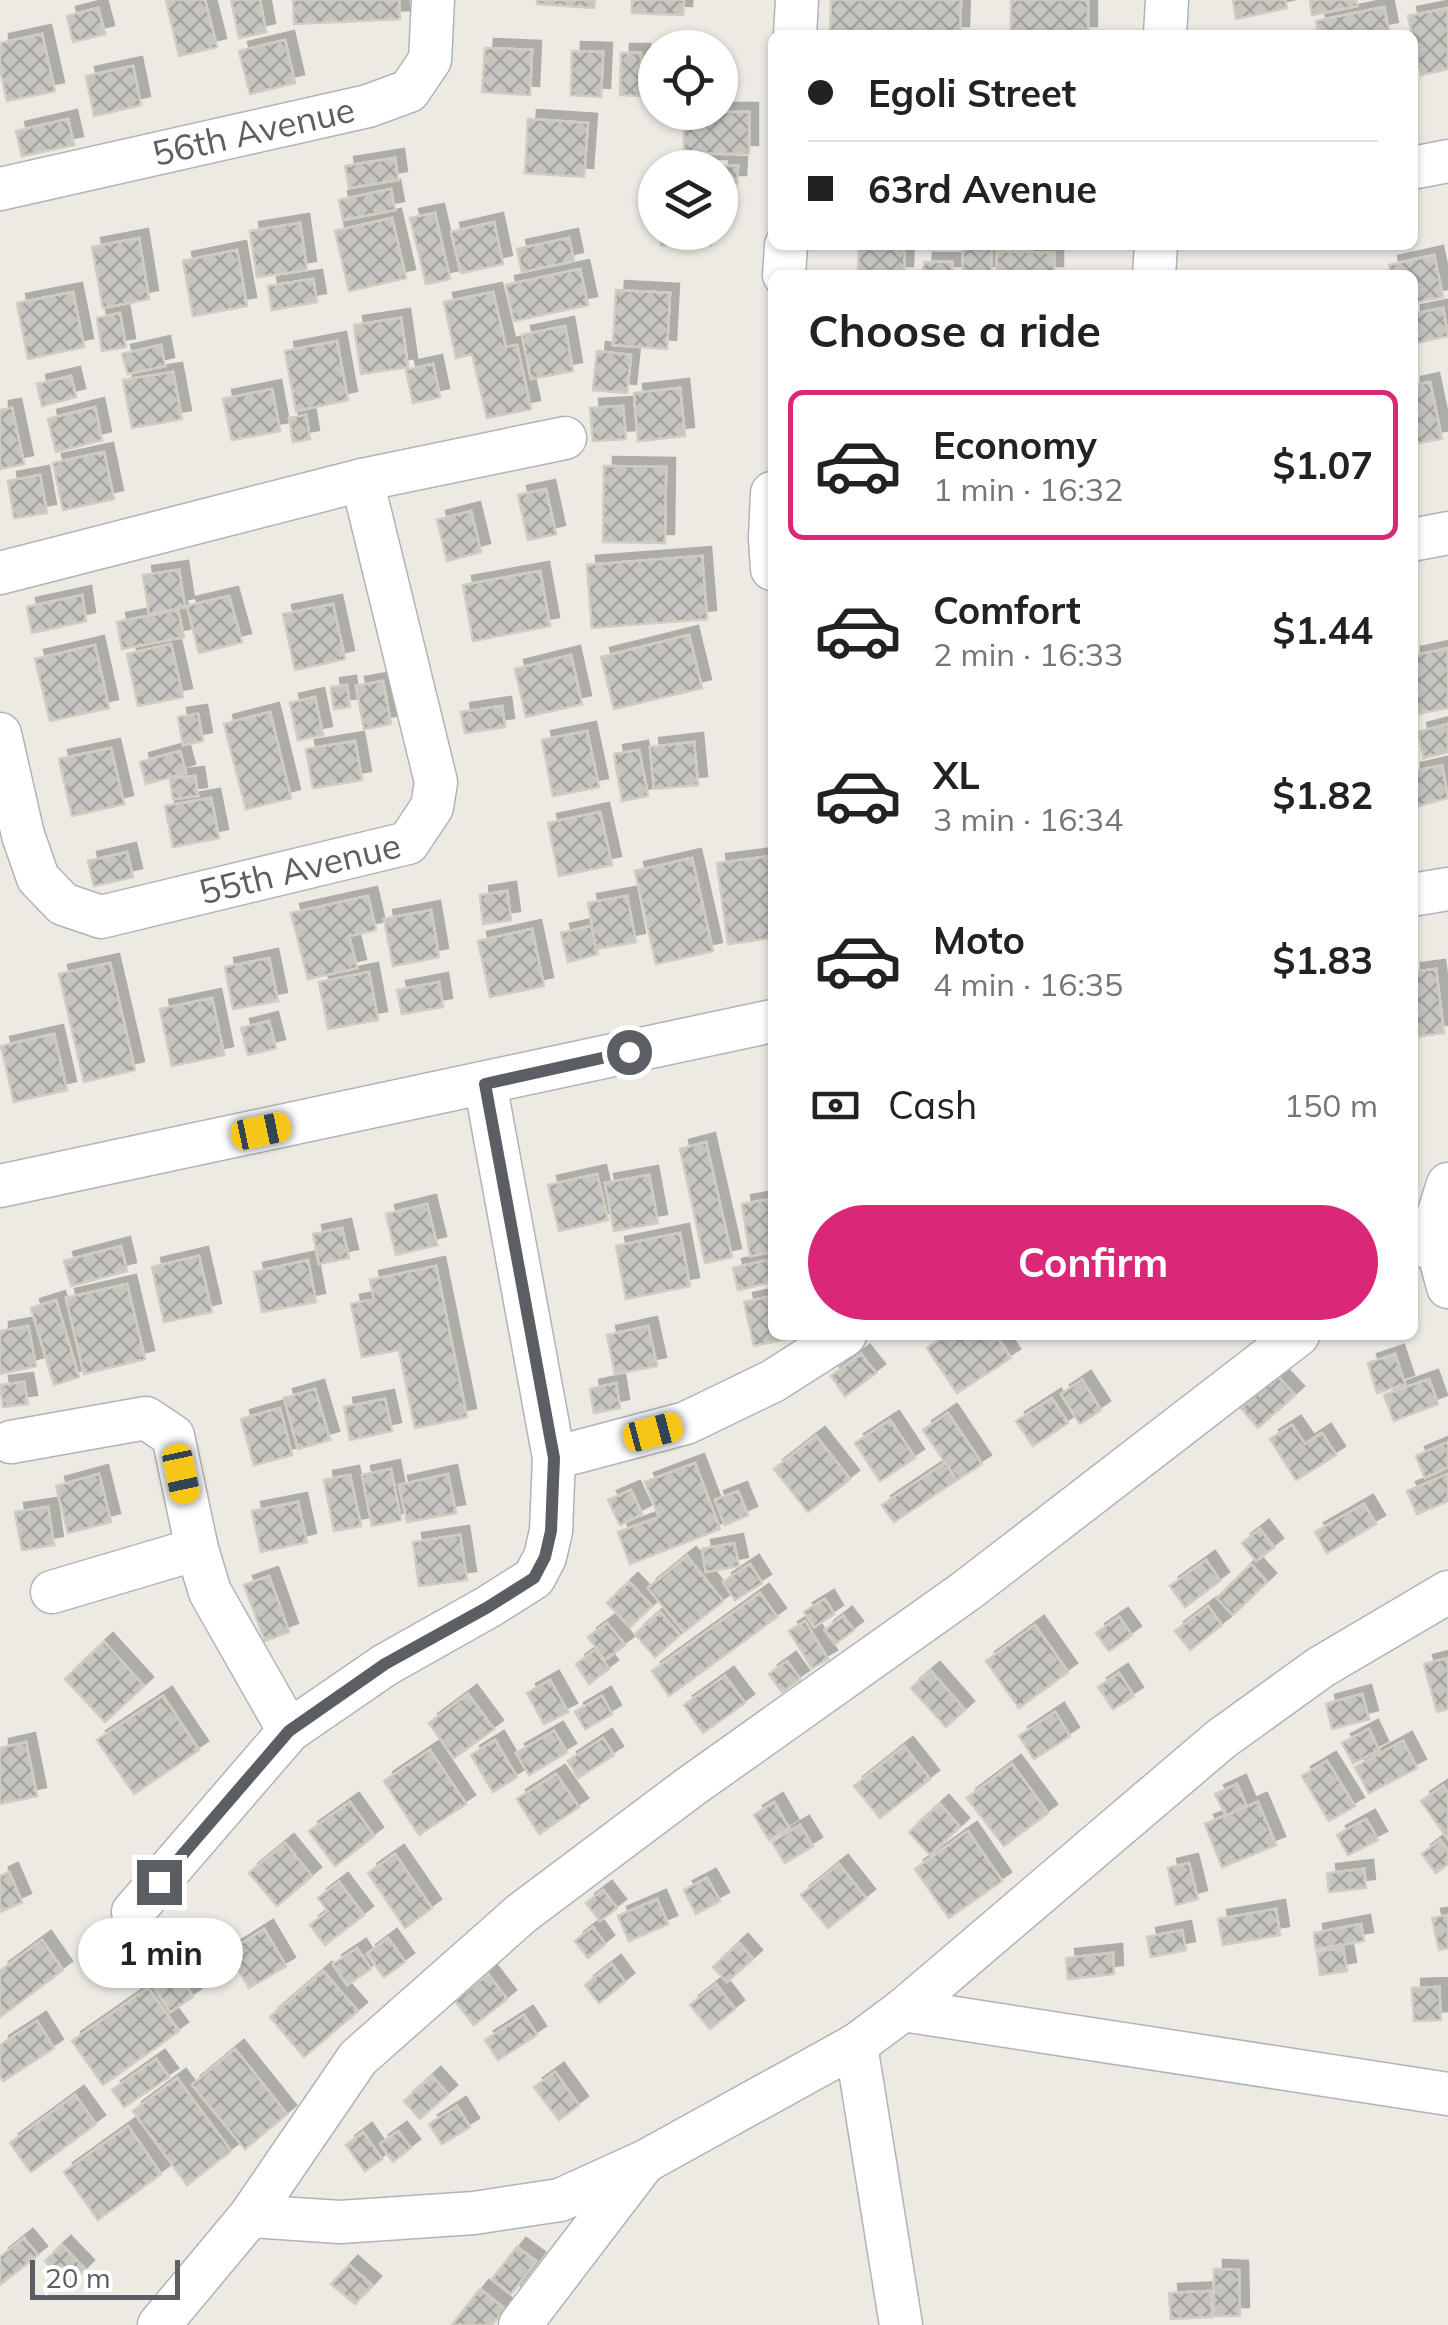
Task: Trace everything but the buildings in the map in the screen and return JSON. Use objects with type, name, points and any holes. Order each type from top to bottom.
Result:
[{"type":"street","name":"56th Avenue","points":[[0,189],[368,106],[409,91],[430,60],[433,0]]},
{"type":"street","points":[[796,30],[797,0]]},
{"type":"street","points":[[1165,30],[1166,0]]},
{"type":"street","points":[[1418,167],[1448,161]]},
{"type":"street","points":[[0,572],[362,480],[565,438]]},
{"type":"street","name":"55th Avenue","points":[[0,734],[22,835],[38,878],[63,904],[100,917],[408,843],[432,807],[436,782],[362,480]]},
{"type":"street","points":[[1418,539],[1448,533]]},
{"type":"street","points":[[1418,893],[1448,889]]},
{"type":"street","points":[[0,1186],[768,1023]]},
{"type":"street","points":[[133,1912],[289,1731],[385,1664],[534,1578],[545,1557],[551,1531],[554,1458],[485,1084]]},
{"type":"street","points":[[1448,1184],[1423,1239],[1448,1287]]},
{"type":"street","points":[[554,1458],[686,1423],[773,1381],[837,1340]]},
{"type":"street","points":[[159,2325],[250,2216],[358,2058],[522,1913],[690,1787],[966,1592],[1292,1340]]},
{"type":"street","points":[[11,1442],[146,1418],[173,1436],[196,1549],[210,1592],[289,1731]]},
{"type":"street","points":[[52,1592],[196,1549]]},
{"type":"street","points":[[250,2216],[340,2222],[474,2212],[560,2200],[646,2160],[856,2045],[903,2010],[1222,1739],[1321,1668],[1448,1592]]},
{"type":"street","points":[[903,2010],[1448,2094]]},
{"type":"street","points":[[856,2045],[901,2325]]},
{"type":"street","points":[[520,2325],[646,2160]]},
{"type":"route","points":[[159,1882],[289,1731],[385,1664],[534,1578],[545,1557],[551,1531],[554,1458],[485,1084],[629,1052]]}]
